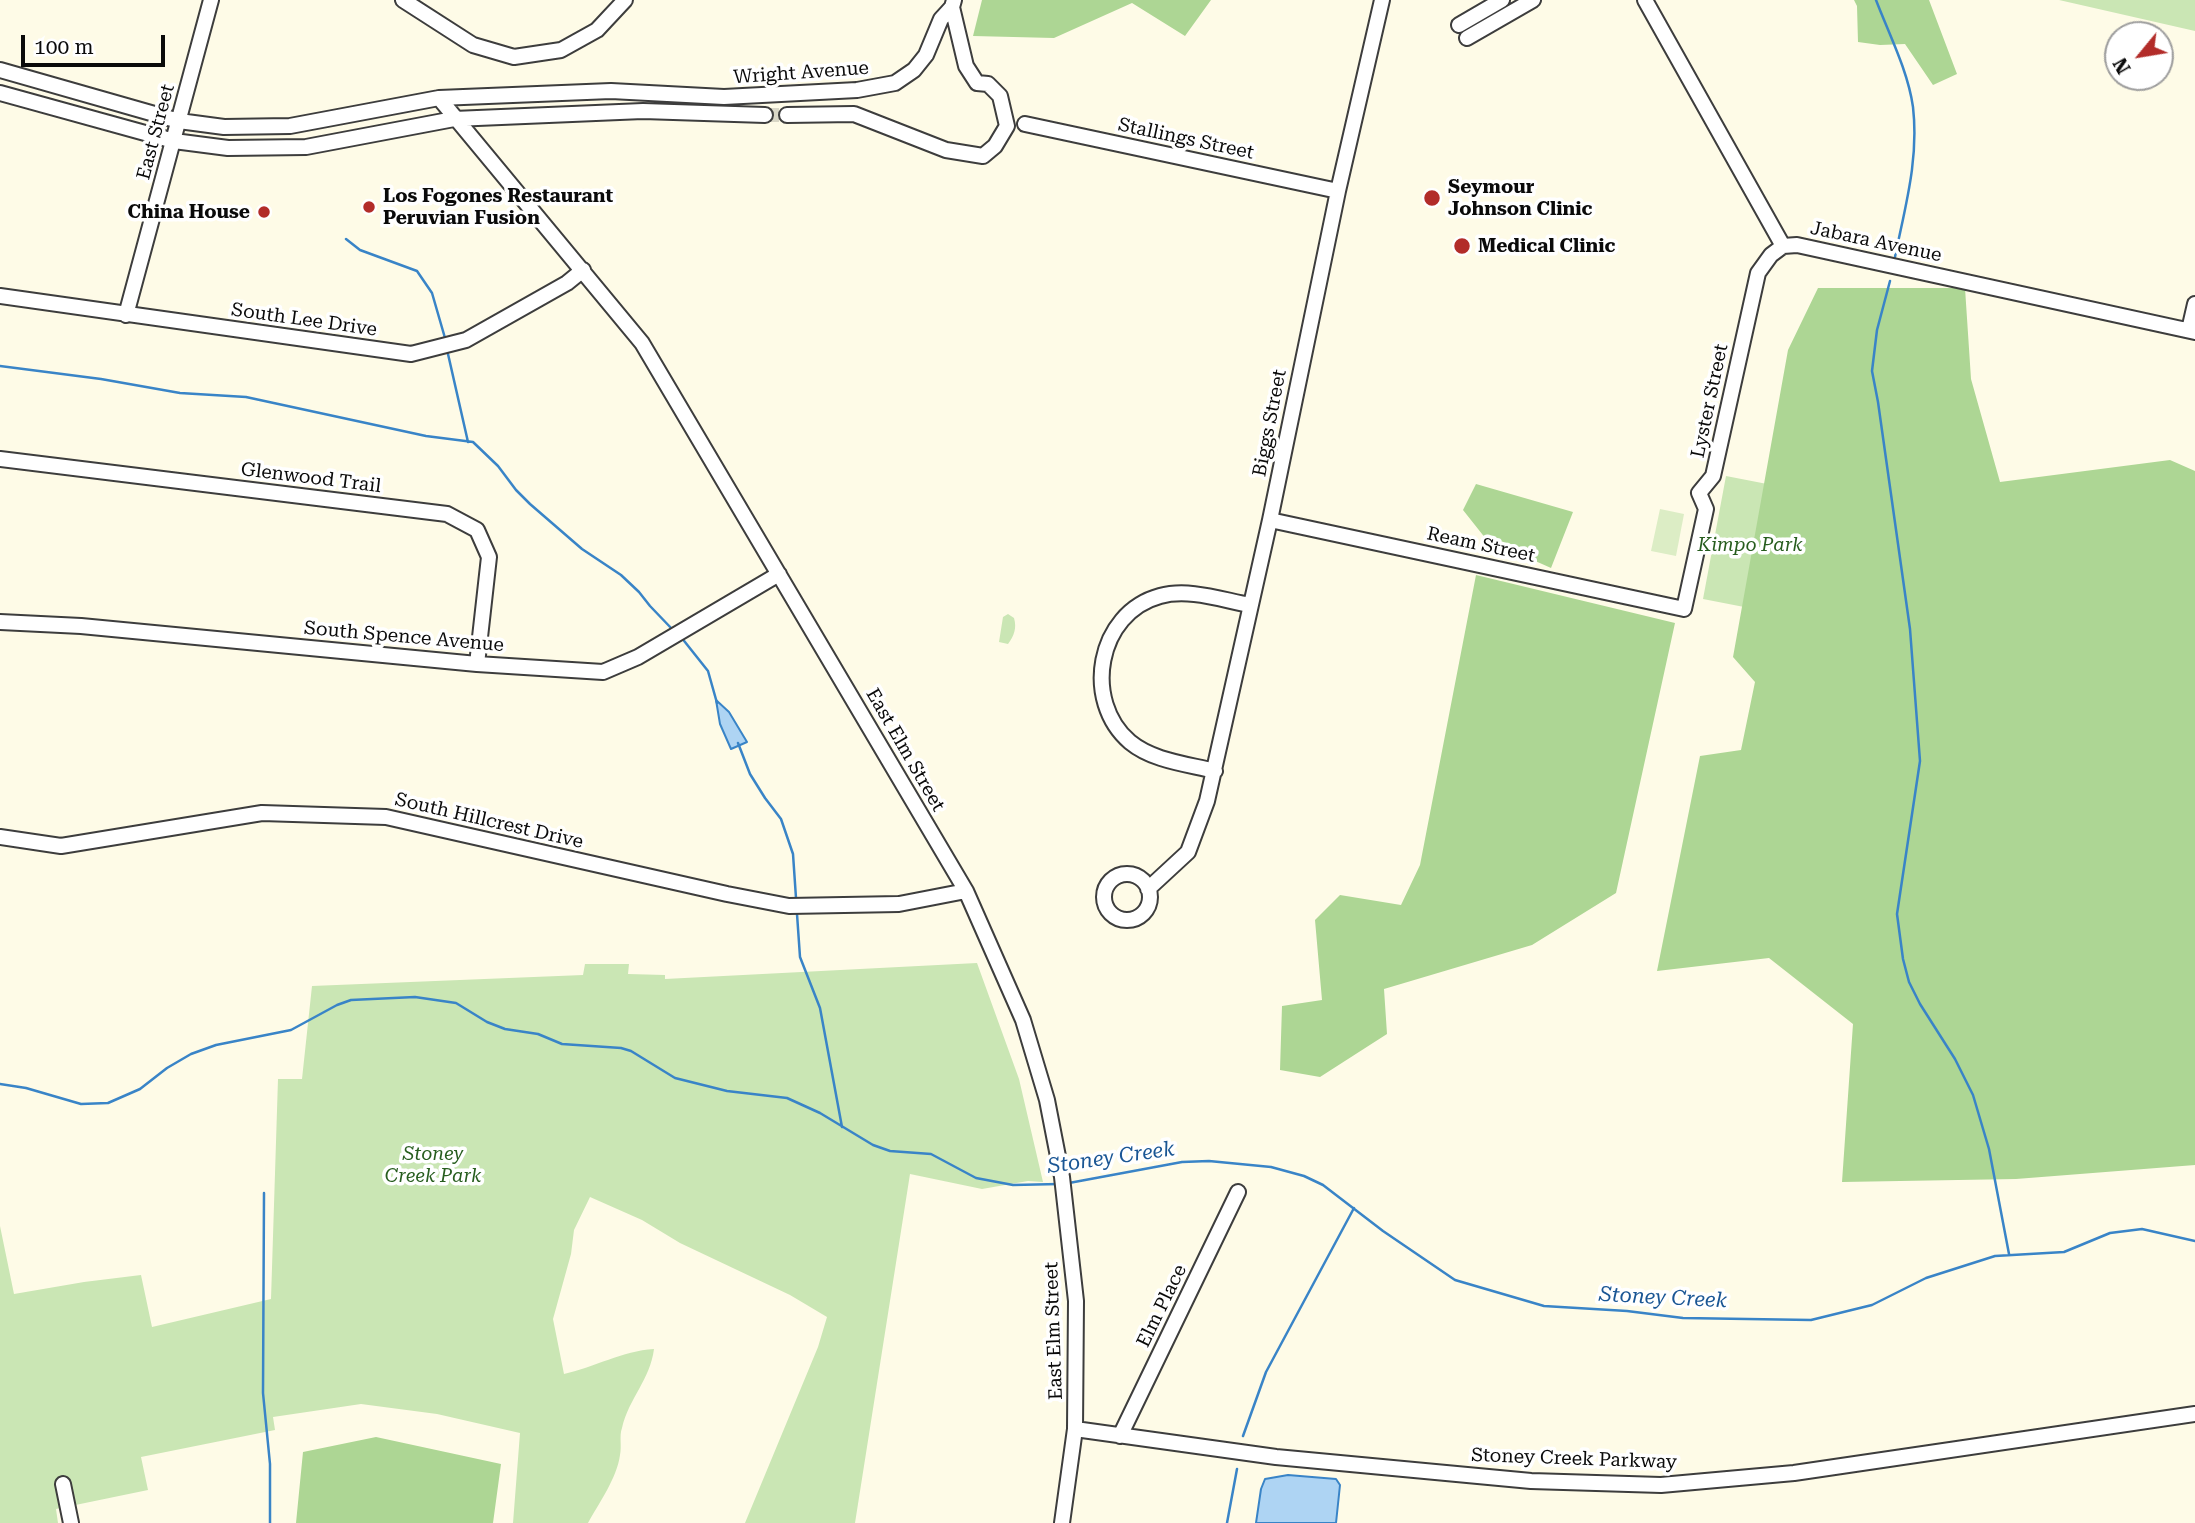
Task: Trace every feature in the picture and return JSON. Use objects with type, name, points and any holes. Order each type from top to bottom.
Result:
[{"type":"street","name":"East Street","points":[[126,314],[211,0]]},
{"type":"street","points":[[403,0],[473,45],[514,57],[561,50],[597,30],[625,0]]},
{"type":"street","name":"Biggs Street","points":[[1148,889],[1188,852],[1215,771],[1338,191],[1382,0]]},
{"type":"street","points":[[1459,25],[1502,0]]},
{"type":"street","points":[[1467,38],[1533,0]]},
{"type":"street","name":"Jabara Avenue","points":[[1645,0],[1783,246],[1797,245],[2192,331]]},
{"type":"street","name":"Wright Avenue","points":[[0,70],[179,121],[224,127],[290,126],[439,98],[611,91],[724,97],[876,88],[895,83],[914,70],[926,55],[950,2]]},
{"type":"street","name":"Wright Avenue","points":[[787,115],[854,114],[946,150],[983,156],[995,146],[1007,126],[1000,96],[988,84],[977,83],[966,66],[950,2]]},
{"type":"street","name":"Wright Avenue","points":[[0,93],[174,141],[229,148],[306,147],[454,119],[643,111],[765,115]]},
{"type":"street","name":"East Elm Street","points":[[439,98],[642,343],[966,891],[1023,1020],[1047,1100],[1062,1177],[1076,1301],[1075,1429],[1062,1523]]},
{"type":"street","name":"Stallings Street","points":[[1025,124],[1338,191]]},
{"type":"street","name":"Lyster Street","points":[[1684,609],[1706,509],[1699,493],[1713,476],[1758,273],[1771,255],[1783,246]]},
{"type":"street","name":"South Lee Drive","points":[[0,296],[411,354],[466,340],[567,283],[583,270]]},
{"type":"street","points":[[2192,331],[2195,304]]},
{"type":"street","name":"Glenwood Trail","points":[[0,459],[447,514],[477,530],[489,557],[477,664]]},
{"type":"street","name":"Ream Street","points":[[1270,520],[1684,609]]},
{"type":"street","name":"South Spence Avenue","points":[[0,621],[81,626],[477,664],[603,672],[638,657],[779,574]]},
{"type":"street","points":[[1215,771],[1152,755],[1130,741],[1112,719],[1102,693],[1101,667],[1107,644],[1119,623],[1139,606],[1160,596],[1186,593],[1250,605]]},
{"type":"street","name":"South Hillcrest Drive","points":[[0,837],[61,846],[262,813],[386,817],[789,906],[899,904],[966,891]]},
{"type":"street","name":"Elm Place","points":[[1120,1436],[1238,1192]]},
{"type":"street","name":"Stoney Creek Parkway","points":[[1075,1429],[1276,1457],[1531,1481],[1661,1485],[1794,1473],[2195,1415]]},
{"type":"street","points":[[63,1484],[71,1523]]},
{"type":"green space","points":[[982,0],[1211,0],[1185,36],[1132,3],[1054,38],[973,36]]},
{"type":"green space","points":[[1854,0],[1929,0],[1957,74],[1933,85],[1905,44],[1858,42],[1857,6]]},
{"type":"green space","points":[[2059,0],[2195,0],[2195,31],[2174,26],[2174,21],[2151,21]]},
{"type":"green space","points":[[1818,288],[1965,288],[1971,379],[2000,482],[2170,460],[2195,471],[2195,1165],[2016,1179],[1842,1182],[1853,1024],[1769,958],[1657,971],[1700,756],[1741,750],[1755,682],[1733,657],[1788,350]]},
{"type":"green space","name":"Kimpo Park","points":[[1726,476],[1798,490],[1775,613],[1703,599]]},
{"type":"green space","points":[[1476,484],[1573,512],[1551,568],[1486,539],[1463,510]]},
{"type":"green space","points":[[1660,509],[1684,514],[1676,556],[1651,551]]},
{"type":"green space","points":[[1476,575],[1675,623],[1616,893],[1532,945],[1384,989],[1387,1034],[1320,1077],[1280,1070],[1282,1006],[1322,1000],[1315,920],[1340,895],[1401,905],[1420,865]]},
{"type":"green space","points":[[1008,614],[1014,618],[1015,625],[1008,644],[999,642],[1003,617]]},
{"type":"green space","name":"Stoney Creek Park","points":[[977,963],[1019,1079],[1043,1182],[1028,1181],[982,1189],[910,1174],[855,1523],[745,1523],[818,1347],[827,1317],[790,1295],[680,1243],[642,1220],[590,1197],[574,1230],[571,1254],[553,1319],[564,1374],[631,1353],[654,1349],[648,1370],[625,1417],[621,1431],[621,1452],[615,1473],[588,1523],[513,1523],[520,1433],[437,1414],[361,1404],[273,1417],[275,1430],[141,1457],[148,1490],[56,1509],[58,1523],[0,1523],[0,1226],[14,1294],[141,1275],[152,1327],[271,1299],[278,1079],[302,1079],[312,986],[583,975],[585,964],[629,964],[628,974],[665,975],[665,979]]},
{"type":"green space","points":[[376,1437],[501,1464],[493,1523],[296,1523],[303,1452]]},
{"type":"water","points":[[716,700],[729,712],[747,742],[731,749],[720,724]]},
{"type":"water","points":[[1288,1475],[1336,1479],[1340,1485],[1336,1523],[1256,1523],[1265,1479]]},
{"type":"waterway","points":[[1876,0],[1903,66],[1913,107],[1913,165],[1895,257]]},
{"type":"waterway","points":[[346,239],[360,250],[417,271],[432,293],[445,338]]},
{"type":"waterway","points":[[1890,281],[1877,330],[1872,371],[1910,629],[1920,761],[1897,914],[1909,982],[1973,1095],[1989,1149],[2009,1254]]},
{"type":"waterway","points":[[448,354],[468,442]]},
{"type":"waterway","points":[[0,366],[101,379],[180,393],[246,397],[426,436],[473,442],[498,466],[530,504],[582,549],[621,575],[673,630]]},
{"type":"waterway","points":[[681,637],[708,671],[717,703]]},
{"type":"waterway","points":[[738,743],[750,774],[781,819],[793,854],[796,898]]},
{"type":"waterway","points":[[797,914],[800,957],[820,1008],[842,1127]]},
{"type":"waterway","name":"Stoney Creek","points":[[0,1084],[26,1088],[81,1104],[108,1103],[140,1089],[191,1054],[216,1045],[291,1030],[351,1000],[415,997],[456,1003],[487,1022],[505,1029],[538,1034],[562,1044],[631,1051],[675,1078],[727,1091],[787,1098],[820,1113],[873,1145],[890,1151],[931,1154],[976,1178],[1013,1185],[1059,1184]]},
{"type":"waterway","name":"Stoney Creek","points":[[1069,1183],[1182,1162],[1209,1161],[1271,1167],[1304,1176],[1323,1185],[1383,1231],[1455,1280],[1544,1306],[1627,1311],[1683,1318],[1811,1320],[1872,1305],[1926,1278],[1995,1256],[2064,1252],[2110,1233],[2142,1229],[2195,1241]]},
{"type":"waterway","points":[[264,1193],[263,1393],[270,1464],[270,1523]]},
{"type":"waterway","points":[[1243,1436],[1266,1372],[1354,1208]]},
{"type":"waterway","points":[[1227,1523],[1237,1469]]},
{"type":"tunnel","points":[[765,115],[787,115]]},
{"type":"place","name":"Seymour Johnson Clinic","points":[[1432,198]]},
{"type":"place","name":"Los Fogones Restaurant Peruvian Fusion","points":[[369,207]]},
{"type":"place","name":"China House","points":[[264,212]]},
{"type":"place","name":"Medical Clinic","points":[[1462,246]]}]
